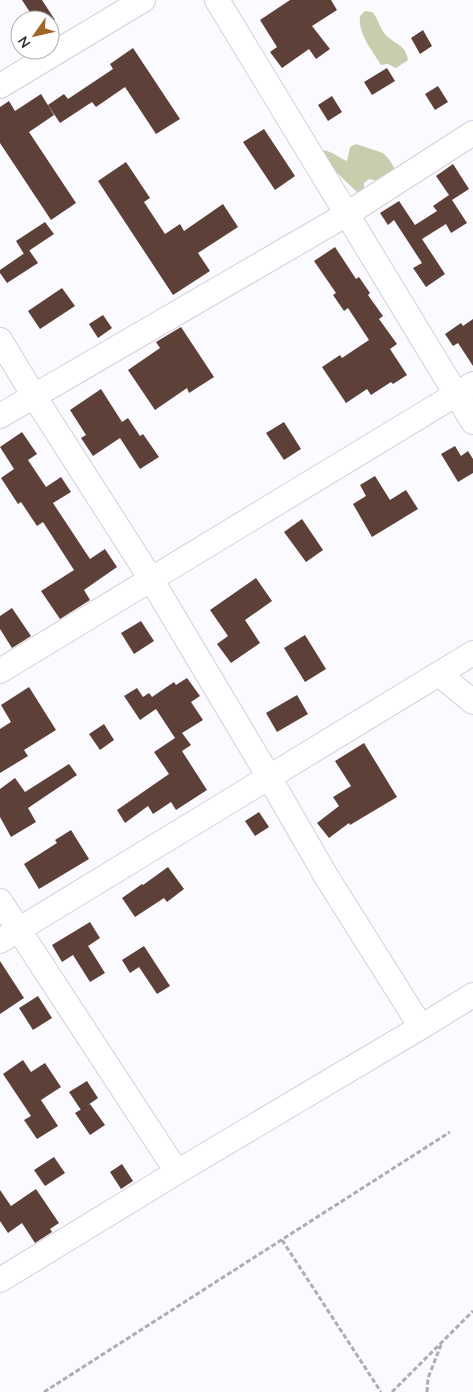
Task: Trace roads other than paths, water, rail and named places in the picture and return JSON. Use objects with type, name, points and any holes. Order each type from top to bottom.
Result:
[{"type":"street","points":[[0,86],[143,0]]},
{"type":"street","points":[[216,0],[347,214],[465,389],[473,422]]},
{"type":"street","points":[[0,416],[347,214],[473,133]]},
{"type":"street","points":[[0,340],[151,579],[326,876],[421,1027]]},
{"type":"street","points":[[0,671],[465,389]]},
{"type":"street","points":[[9,936],[473,653]]},
{"type":"street","points":[[439,674],[473,702]]},
{"type":"street","points":[[0,901],[9,936],[177,1172]]},
{"type":"street","points":[[0,1280],[473,995]]}]
